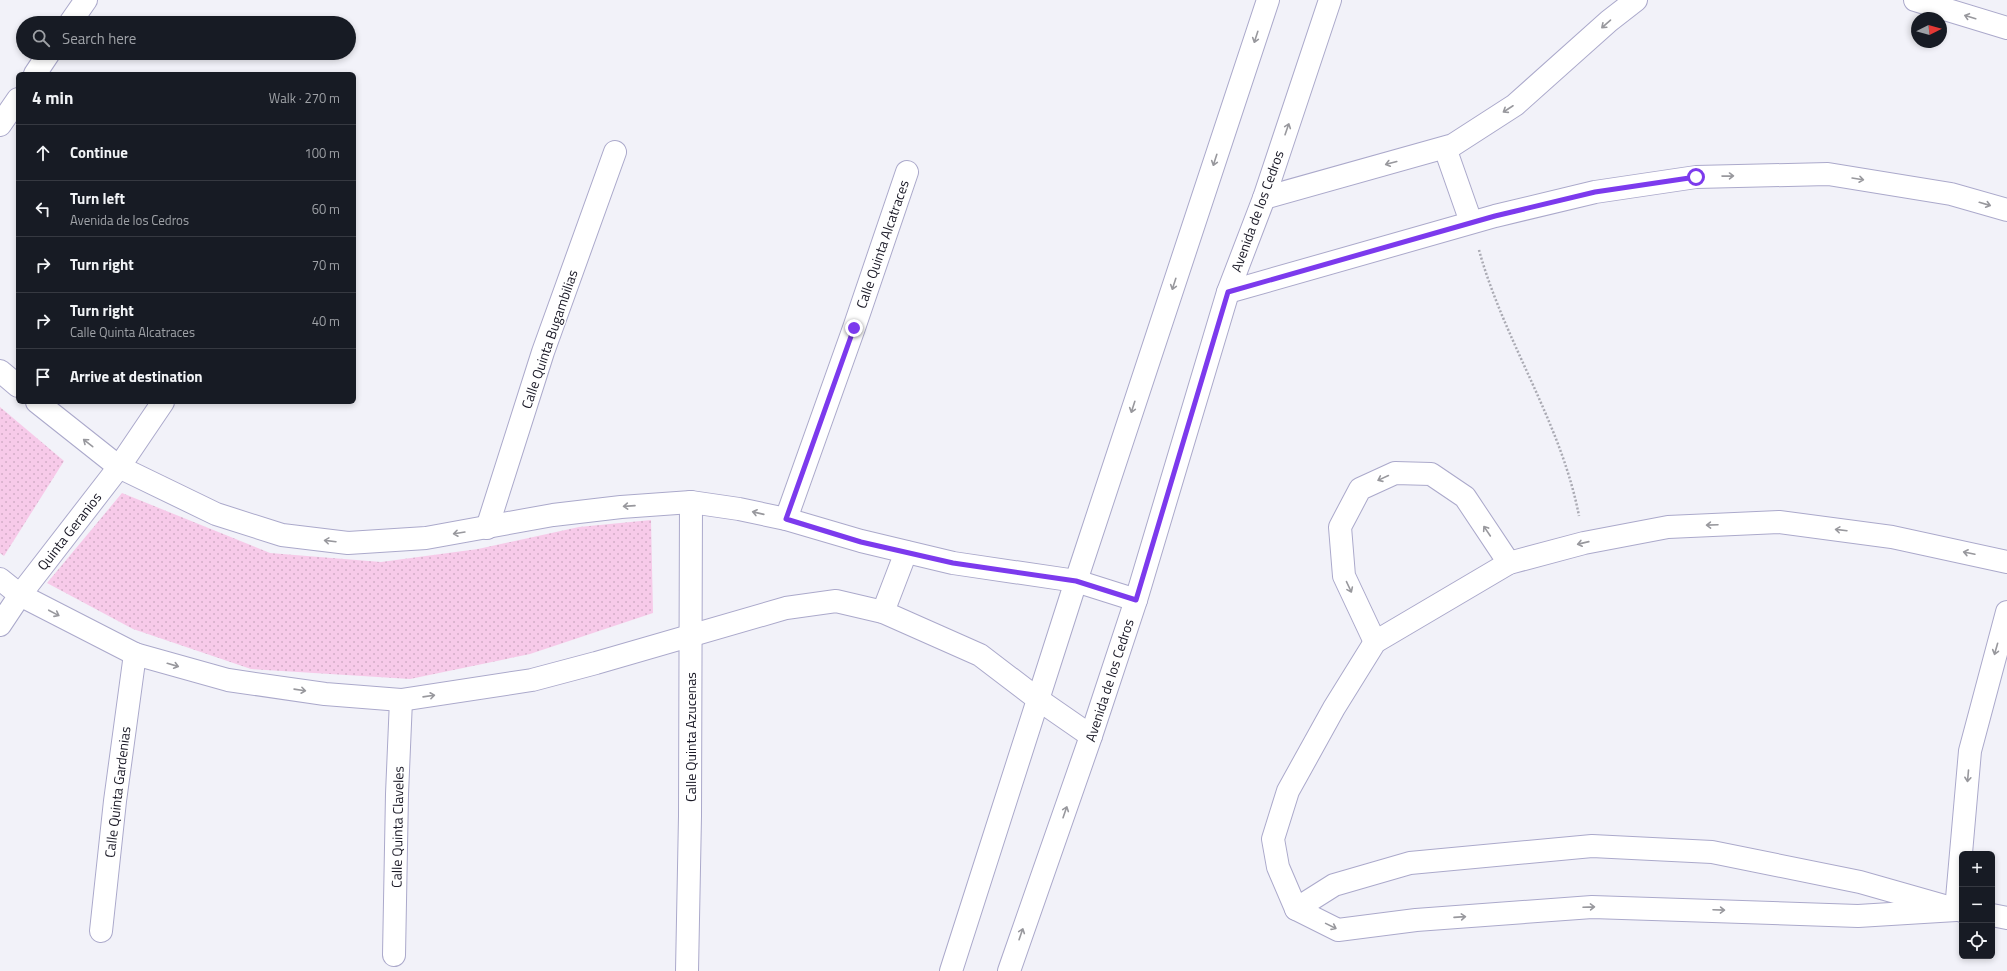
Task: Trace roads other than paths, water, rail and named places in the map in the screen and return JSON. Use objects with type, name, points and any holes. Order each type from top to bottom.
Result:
[{"type":"street","points":[[75,16],[86,0]]},
{"type":"street","points":[[951,971],[1076,581],[1268,0]]},
{"type":"street","name":"Avenida de los Cedros","points":[[1009,971],[1091,736],[1136,600],[1228,292],[1264,198],[1330,0]]},
{"type":"street","points":[[1264,198],[1453,145],[1515,105],[1609,20],[1636,0]]},
{"type":"street","points":[[1915,0],[2007,28]]},
{"type":"street","points":[[36,72],[44,60]]},
{"type":"street","points":[[0,125],[16,101]]},
{"type":"street","points":[[1445,148],[1471,222]]},
{"type":"street","name":"Calle Quinta Bugambilias","points":[[487,528],[543,352],[615,152]]},
{"type":"street","name":"Calle Quinta Alcatraces","points":[[786,519],[854,328],[906,172]]},
{"type":"street","points":[[1228,292],[1471,222],[1595,192],[1696,177],[1828,174],[1951,194],[2007,210]]},
{"type":"street","points":[[0,371],[16,384]]},
{"type":"street","points":[[40,404],[119,467],[216,514],[282,535],[348,543],[426,538],[553,515],[621,507],[691,502],[739,508],[786,519],[861,542],[953,563],[1076,581],[1136,600]]},
{"type":"street","name":"Quinta Geranios","points":[[0,625],[20,595],[119,467],[162,404]]},
{"type":"street","points":[[1375,642],[1344,576],[1340,527],[1360,489],[1395,473],[1431,474],[1465,497],[1509,563]]},
{"type":"street","name":"Calle Quinta Azucenas","points":[[687,971],[691,502]]},
{"type":"street","points":[[1959,910],[1858,916],[1592,907],[1416,920],[1338,930],[1296,909],[1278,867],[1274,839],[1288,791],[1334,708],[1375,642],[1509,563],[1584,543],[1668,527],[1779,522],[1892,537],[2007,562]]},
{"type":"street","points":[[883,612],[906,552]]},
{"type":"street","points":[[0,579],[20,595],[135,654],[228,680],[325,694],[401,700],[532,680],[786,608],[836,601],[883,612],[980,655],[1039,700],[1091,736]]},
{"type":"street","points":[[1961,887],[1970,751],[2007,612]]},
{"type":"street","name":"Calle Quinta Gardenias","points":[[100,931],[115,801],[135,654]]},
{"type":"street","name":"Calle Quinta Claveles","points":[[394,955],[397,794],[401,700]]},
{"type":"street","points":[[1296,909],[1334,885],[1410,863],[1592,846],[1712,852],[1860,882],[1959,910]]},
{"type":"street","points":[[1995,916],[2007,918]]}]
